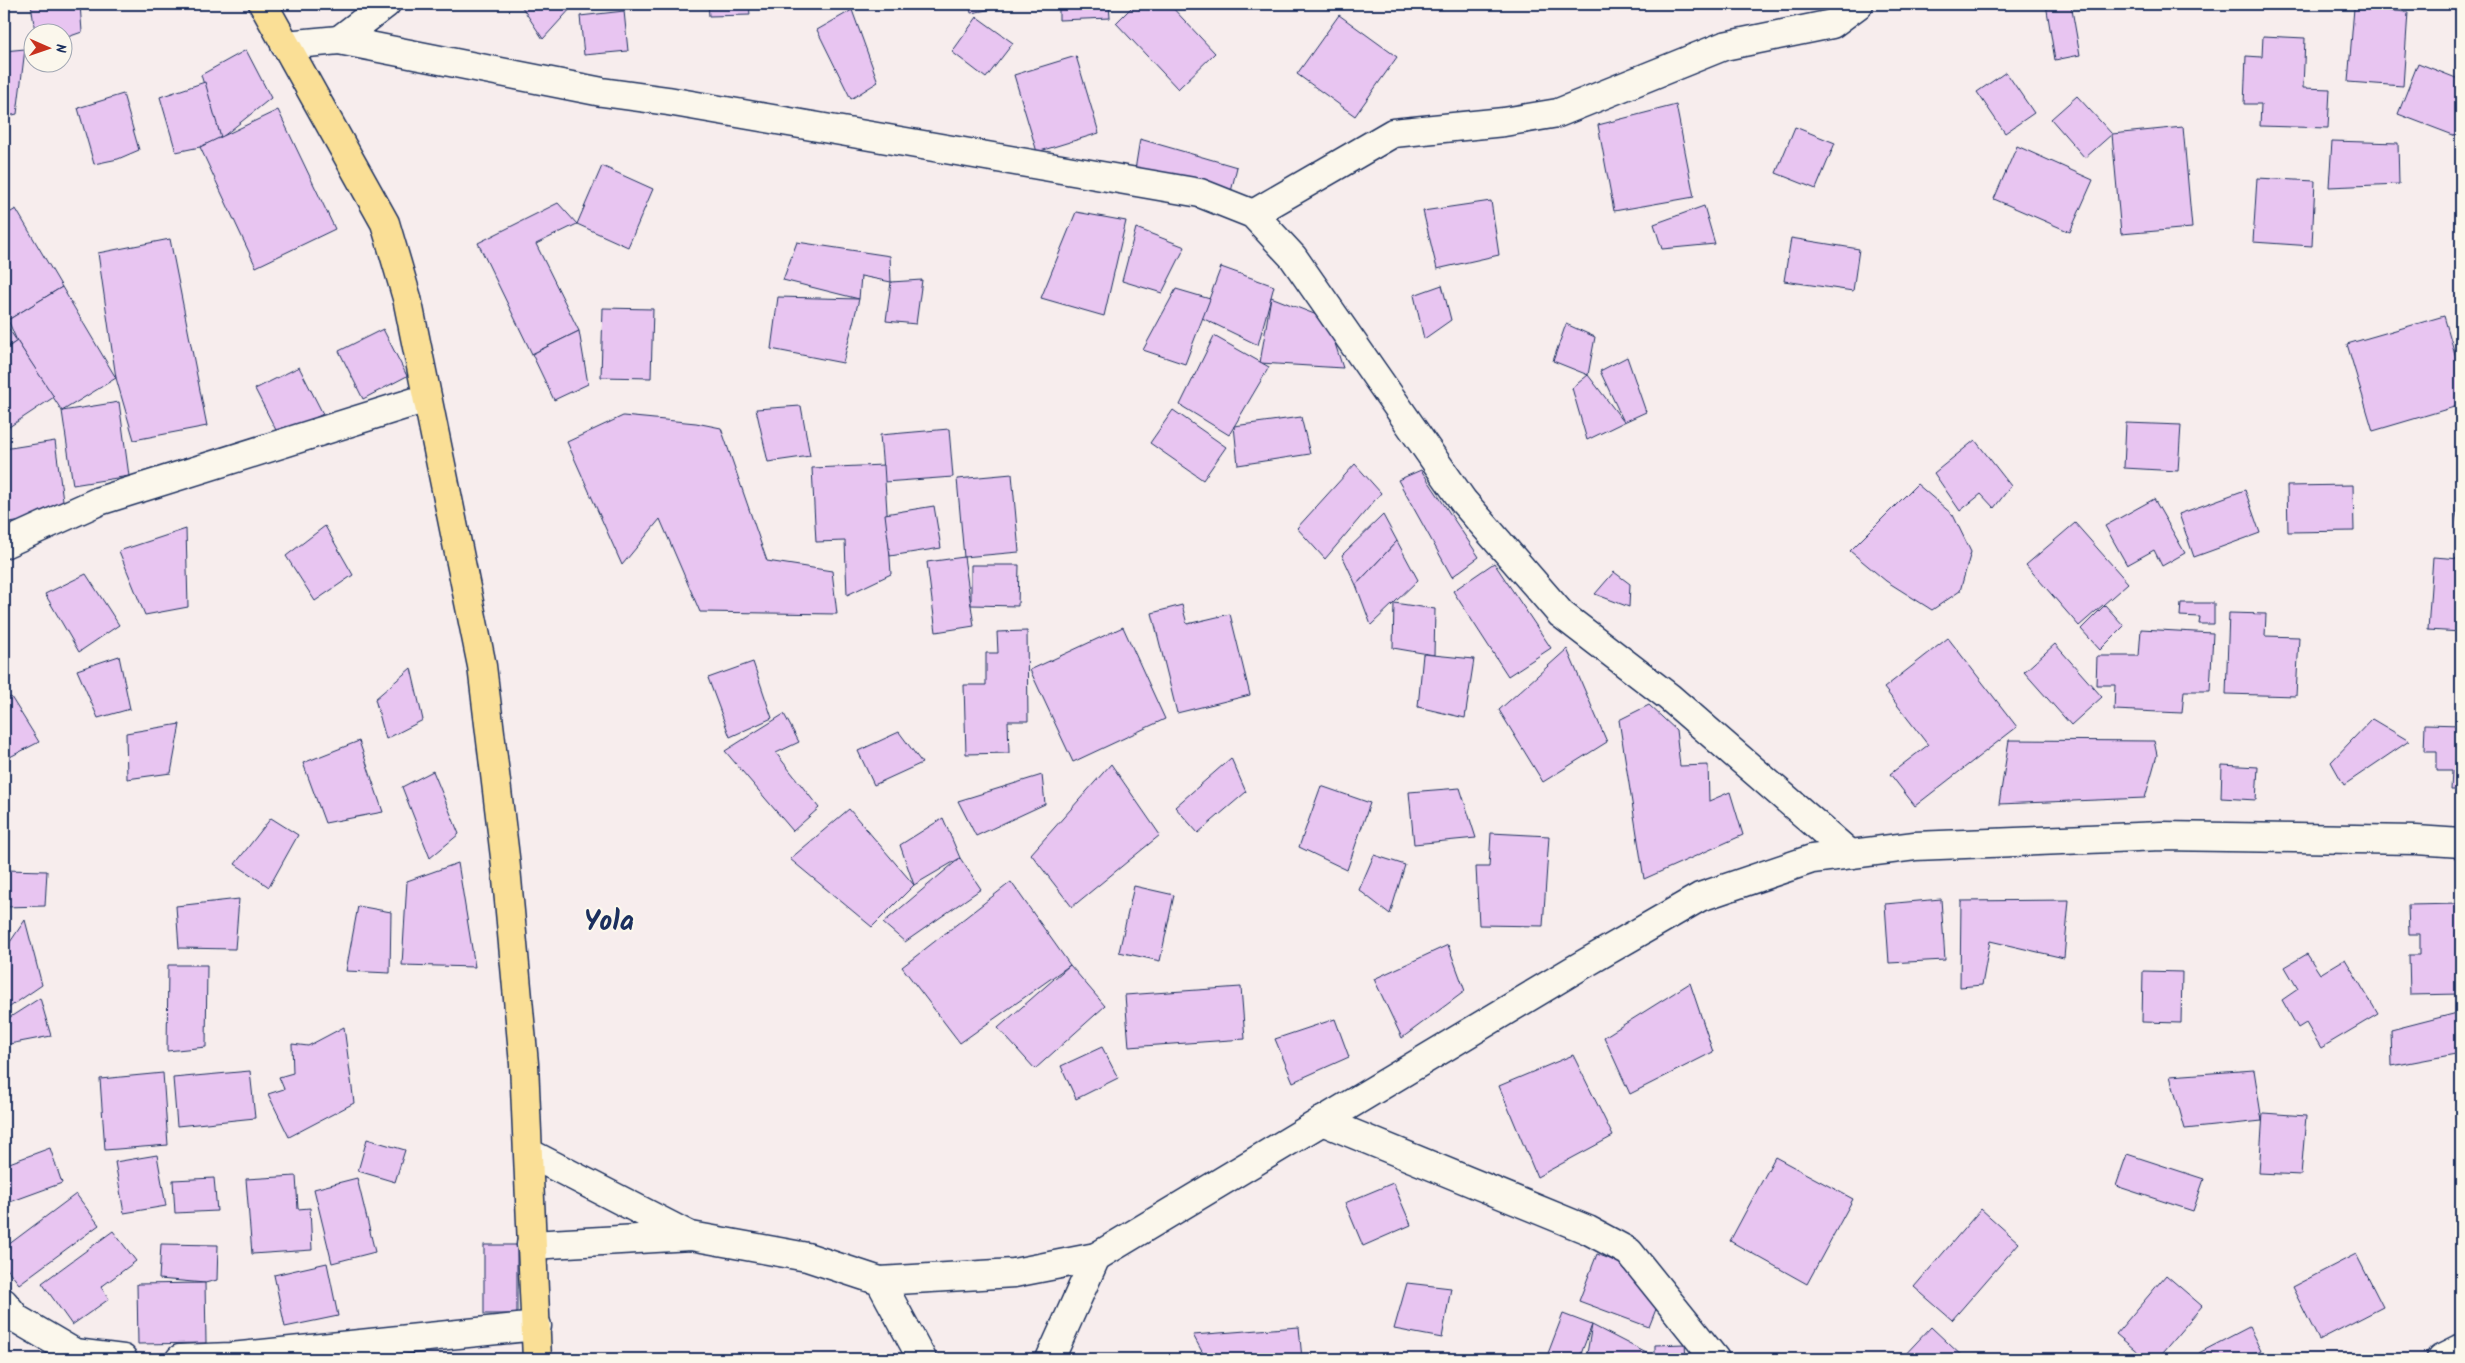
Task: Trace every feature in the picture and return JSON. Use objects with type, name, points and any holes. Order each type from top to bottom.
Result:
[{"type":"main road","points":[[263,4],[385,223],[407,298],[482,666],[505,858],[524,1064],[537,1359]]},
{"type":"street","points":[[339,40],[386,4]]},
{"type":"street","points":[[1253,214],[1393,133],[1504,122],[1558,113],[1724,46],[1832,24],[1859,4]]},
{"type":"street","points":[[285,45],[339,40],[602,92],[668,100],[1200,193],[1253,214],[1293,257],[1463,501],[1561,614],[1669,698],[1850,854]]},
{"type":"street","points":[[4,544],[99,501],[427,398]]},
{"type":"street","points":[[531,1245],[691,1236],[807,1257],[880,1281],[1014,1273],[1096,1257],[1577,968],[1700,897],[1812,859],[1914,846],[2161,836],[2416,840],[2461,843]]},
{"type":"street","points":[[1322,1121],[1588,1230],[1629,1252],[1715,1359]]},
{"type":"street","points":[[529,1153],[691,1236]]},
{"type":"street","points":[[1050,1359],[1096,1257]]},
{"type":"street","points":[[880,1281],[922,1359]]},
{"type":"street","points":[[4,1303],[17,1319],[74,1356],[123,1359]]},
{"type":"street","points":[[180,1359],[231,1357],[537,1326]]},
{"type":"street","points":[[2441,1359],[2461,1349]]},
{"type":"building","points":[[31,4],[80,4],[82,32],[72,36],[72,22],[34,22]]},
{"type":"building","points":[[520,4],[569,4],[572,7],[543,39]]},
{"type":"building","points":[[708,4],[749,4],[750,15],[709,16]]},
{"type":"building","points":[[969,4],[1009,4],[1009,6],[971,13]]},
{"type":"building","points":[[1059,4],[1109,4],[1110,18],[1059,20]]},
{"type":"building","points":[[1135,4],[1169,4],[1215,53],[1178,89],[1116,23]]},
{"type":"building","points":[[2046,4],[2071,4],[2080,55],[2055,60]]},
{"type":"building","points":[[2354,8],[2408,12],[2403,86],[2348,82]]},
{"type":"building","points":[[852,10],[878,82],[851,99],[817,30]]},
{"type":"building","points":[[624,11],[628,51],[584,55],[580,16]]},
{"type":"building","points":[[1339,15],[1397,57],[1355,116],[1297,74]]},
{"type":"building","points":[[977,17],[1013,43],[986,78],[952,52]]},
{"type":"building","points":[[2263,36],[2305,38],[2303,88],[2330,89],[2328,128],[2260,126],[2261,104],[2244,104],[2246,56],[2262,57]]},
{"type":"building","points":[[22,49],[22,72],[17,114],[4,117],[4,51]]},
{"type":"building","points":[[246,50],[271,98],[221,138],[201,75]]},
{"type":"building","points":[[1076,56],[1099,133],[1037,152],[1014,75]]},
{"type":"building","points":[[2418,63],[2461,80],[2461,138],[2398,114]]},
{"type":"building","points":[[2006,72],[2034,113],[2005,133],[1977,92]]},
{"type":"building","points":[[205,82],[221,138],[200,147],[176,152],[160,97]]},
{"type":"building","points":[[123,94],[139,150],[118,159],[94,164],[78,108]]},
{"type":"building","points":[[2077,96],[2112,134],[2085,158],[2051,119]]},
{"type":"building","points":[[1676,105],[1694,197],[1614,211],[1598,125]]},
{"type":"building","points":[[278,110],[335,229],[256,267],[200,147]]},
{"type":"building","points":[[1795,127],[1835,143],[1816,189],[1776,173]]},
{"type":"building","points":[[2183,127],[2192,228],[2121,234],[2112,134]]},
{"type":"building","points":[[1140,139],[1237,167],[1230,196],[1135,170]]},
{"type":"building","points":[[2332,141],[2398,143],[2399,184],[2329,187]]},
{"type":"building","points":[[2017,146],[2093,180],[2070,232],[1994,199]]},
{"type":"building","points":[[602,166],[653,189],[628,247],[577,224]]},
{"type":"building","points":[[2257,178],[2315,181],[2312,246],[2253,242]]},
{"type":"building","points":[[1491,201],[1499,255],[1437,269],[1423,211]]},
{"type":"building","points":[[558,203],[577,224],[536,244],[579,331],[532,354],[478,243]]},
{"type":"building","points":[[1704,206],[1715,244],[1662,249],[1654,224]]},
{"type":"building","points":[[16,209],[62,287],[8,320],[4,313],[4,216]]},
{"type":"building","points":[[1076,212],[1126,221],[1104,316],[1041,298]]},
{"type":"building","points":[[1136,228],[1185,247],[1162,293],[1122,281]]},
{"type":"building","points":[[1791,238],[1859,249],[1853,291],[1784,281]]},
{"type":"building","points":[[170,239],[207,426],[134,440],[116,378],[98,253]]},
{"type":"building","points":[[797,242],[890,256],[891,282],[861,276],[859,299],[783,280]]},
{"type":"building","points":[[1221,267],[1274,286],[1258,345],[1202,318]]},
{"type":"building","points":[[922,280],[916,324],[886,321],[891,282]]},
{"type":"building","points":[[1442,285],[1451,320],[1424,339],[1414,295]]},
{"type":"building","points":[[62,287],[116,378],[62,411],[17,341],[8,320]]},
{"type":"building","points":[[1176,289],[1210,299],[1185,364],[1143,350]]},
{"type":"building","points":[[778,297],[859,299],[843,363],[771,349]]},
{"type":"building","points":[[1271,297],[1327,319],[1343,368],[1260,363]]},
{"type":"building","points":[[603,308],[653,309],[651,378],[601,377]]},
{"type":"building","points":[[2444,316],[2461,375],[2461,405],[2373,431],[2347,344]]},
{"type":"building","points":[[4,322],[17,341],[4,350]]},
{"type":"building","points":[[1566,324],[1595,337],[1588,375],[1553,361]]},
{"type":"building","points":[[383,329],[407,376],[363,399],[339,351]]},
{"type":"building","points":[[579,331],[588,384],[554,400],[532,354]]},
{"type":"building","points":[[1214,336],[1269,367],[1229,435],[1180,405]]},
{"type":"building","points":[[17,341],[54,397],[9,427],[4,418],[4,350]]},
{"type":"building","points":[[1627,357],[1646,412],[1624,422],[1600,371]]},
{"type":"building","points":[[299,367],[323,414],[279,436],[255,389]]},
{"type":"building","points":[[1588,375],[1624,422],[1587,440],[1572,388]]},
{"type":"building","points":[[119,402],[129,476],[73,485],[62,411]]},
{"type":"building","points":[[801,406],[810,456],[768,462],[756,409]]},
{"type":"building","points":[[1173,410],[1226,447],[1203,480],[1150,443]]},
{"type":"building","points":[[623,416],[696,423],[721,428],[767,561],[832,571],[837,614],[700,612],[660,519],[622,565],[567,442]]},
{"type":"building","points":[[1301,417],[1310,454],[1238,465],[1234,426]]},
{"type":"building","points":[[2126,423],[2181,425],[2178,471],[2124,468]]},
{"type":"building","points":[[949,429],[953,477],[884,482],[880,435]]},
{"type":"building","points":[[1975,440],[2011,486],[1994,508],[1981,494],[1960,511],[1934,473]]},
{"type":"building","points":[[55,441],[65,515],[9,523],[4,487],[4,449]]},
{"type":"building","points":[[2461,459],[2461,534],[2456,512]]},
{"type":"building","points":[[1355,464],[1381,493],[1325,559],[1297,528]]},
{"type":"building","points":[[884,465],[891,574],[847,595],[845,541],[816,542],[812,468]]},
{"type":"building","points":[[1421,470],[1479,557],[1452,577],[1398,480]]},
{"type":"building","points":[[1012,474],[1019,552],[964,557],[957,479]]},
{"type":"building","points":[[1917,484],[1953,515],[1971,552],[1960,591],[1932,610],[1886,581],[1850,551]]},
{"type":"building","points":[[2353,485],[2354,531],[2288,532],[2287,486]]},
{"type":"building","points":[[2245,490],[2260,533],[2194,557],[2179,514]]},
{"type":"building","points":[[2154,499],[2185,553],[2162,566],[2154,550],[2127,565],[2105,526]]},
{"type":"building","points":[[934,506],[941,548],[890,556],[885,514]]},
{"type":"building","points":[[1383,515],[1397,541],[1356,585],[1342,555]]},
{"type":"building","points":[[2075,523],[2128,583],[2079,626],[2026,565]]},
{"type":"building","points":[[325,526],[353,575],[315,601],[286,556]]},
{"type":"building","points":[[186,529],[188,607],[145,615],[119,551]]},
{"type":"building","points":[[1397,541],[1418,580],[1371,625],[1356,585]]},
{"type":"building","points":[[964,557],[974,626],[936,632],[927,562]]},
{"type":"building","points":[[2433,557],[2461,559],[2461,632],[2428,630]]},
{"type":"building","points":[[1494,563],[1551,648],[1508,676],[1453,591]]},
{"type":"building","points":[[971,565],[1019,565],[1018,606],[971,605]]},
{"type":"building","points":[[1614,572],[1630,584],[1629,607],[1595,594]]},
{"type":"building","points":[[86,574],[119,625],[79,652],[45,594]]},
{"type":"building","points":[[1394,603],[1435,609],[1434,655],[1393,648]]},
{"type":"building","points":[[2181,603],[2214,603],[2214,624],[2199,624],[2200,617],[2180,616]]},
{"type":"building","points":[[1182,605],[1187,624],[1230,614],[1250,695],[1177,713],[1152,613]]},
{"type":"building","points":[[2105,605],[2124,626],[2100,650],[2081,629]]},
{"type":"building","points":[[2229,613],[2266,614],[2265,636],[2299,637],[2296,696],[2226,694]]},
{"type":"building","points":[[1123,627],[1165,719],[1073,762],[1030,670]]},
{"type":"building","points":[[2141,629],[2213,633],[2210,691],[2184,691],[2182,713],[2114,710],[2115,685],[2096,685],[2097,656],[2139,656]]},
{"type":"building","points":[[1027,631],[1028,721],[1008,721],[1009,753],[966,754],[964,685],[986,685],[986,653],[998,653],[997,632]]},
{"type":"building","points":[[1948,638],[2017,727],[1915,806],[1890,774],[1928,745],[1884,688]]},
{"type":"building","points":[[2055,644],[2102,697],[2071,725],[2024,672]]},
{"type":"building","points":[[1567,649],[1607,742],[1543,782],[1499,710]]},
{"type":"building","points":[[1423,654],[1474,659],[1465,718],[1418,707]]},
{"type":"building","points":[[119,656],[130,709],[98,718],[77,670]]},
{"type":"building","points":[[753,662],[772,718],[730,737],[708,678]]},
{"type":"building","points":[[411,668],[423,720],[386,739],[375,699]]},
{"type":"building","points":[[11,697],[39,742],[4,760],[4,700]]},
{"type":"building","points":[[1649,705],[1676,730],[1680,766],[1708,765],[1709,801],[1730,792],[1743,835],[1644,879],[1619,720]]},
{"type":"building","points":[[784,714],[799,742],[776,753],[819,808],[793,831],[725,751]]},
{"type":"building","points":[[2372,719],[2409,741],[2344,785],[2331,762]]},
{"type":"building","points":[[180,724],[171,773],[127,779],[126,733]]},
{"type":"building","points":[[2425,724],[2461,725],[2461,790],[2451,790],[2452,771],[2437,771],[2437,751],[2424,751]]},
{"type":"building","points":[[899,732],[922,763],[874,785],[858,751]]},
{"type":"building","points":[[2009,740],[2154,741],[2157,755],[2145,798],[1999,804]]},
{"type":"building","points":[[359,741],[383,812],[325,823],[303,763]]},
{"type":"building","points":[[1231,758],[1246,792],[1198,833],[1175,807]]},
{"type":"building","points":[[1111,764],[1160,835],[1072,907],[1031,854]]},
{"type":"building","points":[[2222,765],[2258,767],[2256,800],[2221,798]]},
{"type":"building","points":[[433,771],[459,834],[430,858],[402,787]]},
{"type":"building","points":[[1042,775],[1045,804],[976,836],[958,801]]},
{"type":"building","points":[[1321,786],[1370,803],[1347,870],[1299,847]]},
{"type":"building","points":[[1460,788],[1476,838],[1414,844],[1409,792]]},
{"type":"building","points":[[849,809],[914,885],[872,927],[790,859]]},
{"type":"building","points":[[271,818],[298,835],[269,887],[235,864]]},
{"type":"building","points":[[943,818],[960,858],[914,885],[900,845]]},
{"type":"building","points":[[1491,833],[1549,836],[1543,926],[1479,925],[1476,867],[1489,867]]},
{"type":"building","points":[[1374,855],[1405,865],[1390,914],[1359,890]]},
{"type":"building","points":[[960,858],[981,889],[905,942],[883,923]]},
{"type":"building","points":[[458,863],[475,967],[402,965],[407,881]]},
{"type":"building","points":[[4,870],[47,871],[45,906],[4,907]]},
{"type":"building","points":[[1011,882],[1070,965],[960,1043],[902,967]]},
{"type":"building","points":[[1134,886],[1174,895],[1160,961],[1119,952]]},
{"type":"building","points":[[239,899],[235,949],[179,948],[176,906]]},
{"type":"building","points":[[1941,899],[1945,960],[1889,963],[1885,904]]},
{"type":"building","points":[[2069,900],[2064,958],[1990,941],[1982,985],[1960,987],[1961,901]]},
{"type":"building","points":[[2461,904],[2461,994],[2410,995],[2409,955],[2420,955],[2420,934],[2409,934],[2408,905]]},
{"type":"building","points":[[358,906],[391,912],[390,973],[346,971]]},
{"type":"building","points":[[25,920],[42,985],[4,1011],[4,951]]},
{"type":"building","points":[[1448,945],[1465,991],[1402,1038],[1374,979]]},
{"type":"building","points":[[2307,954],[2320,974],[2345,959],[2378,1014],[2321,1048],[2306,1023],[2298,1028],[2282,1000],[2298,989],[2285,967]]},
{"type":"building","points":[[168,965],[207,965],[206,1047],[167,1051]]},
{"type":"building","points":[[1070,965],[1105,1006],[1035,1069],[998,1028]]},
{"type":"building","points":[[2143,971],[2182,972],[2181,1023],[2142,1022]]},
{"type":"building","points":[[1690,983],[1713,1052],[1630,1094],[1604,1037]]},
{"type":"building","points":[[1241,987],[1245,1039],[1129,1047],[1125,995]]},
{"type":"building","points":[[40,998],[51,1036],[4,1045],[4,1021]]},
{"type":"building","points":[[2461,1012],[2461,1053],[2392,1066],[2391,1030]]},
{"type":"building","points":[[1335,1019],[1349,1057],[1293,1082],[1275,1039]]},
{"type":"building","points":[[344,1027],[354,1103],[289,1137],[268,1094],[284,1089],[279,1077],[293,1073],[292,1044],[308,1046]]},
{"type":"building","points":[[1102,1047],[1118,1078],[1076,1099],[1061,1066]]},
{"type":"building","points":[[1573,1055],[1613,1136],[1537,1177],[1499,1086]]},
{"type":"building","points":[[2254,1070],[2262,1121],[2185,1129],[2170,1076]]},
{"type":"building","points":[[250,1071],[255,1118],[177,1126],[173,1078]]},
{"type":"building","points":[[163,1073],[168,1145],[105,1150],[100,1079]]},
{"type":"building","points":[[2263,1113],[2306,1116],[2301,1175],[2259,1173]]},
{"type":"building","points":[[367,1139],[405,1150],[395,1182],[358,1171]]},
{"type":"building","points":[[50,1148],[62,1183],[10,1202],[4,1186],[4,1165]]},
{"type":"building","points":[[2127,1154],[2204,1179],[2193,1211],[2116,1186]]},
{"type":"building","points":[[157,1155],[166,1206],[124,1213],[115,1162]]},
{"type":"building","points":[[1775,1157],[1853,1199],[1807,1284],[1730,1241]]},
{"type":"building","points":[[296,1176],[298,1209],[310,1208],[312,1250],[252,1254],[246,1179]]},
{"type":"building","points":[[214,1178],[217,1211],[175,1213],[173,1180]]},
{"type":"building","points":[[357,1178],[375,1252],[332,1263],[314,1189]]},
{"type":"building","points":[[1393,1183],[1411,1225],[1363,1246],[1345,1203]]},
{"type":"building","points":[[76,1194],[99,1225],[19,1284],[4,1265],[4,1248]]},
{"type":"building","points":[[1981,1209],[2019,1243],[1952,1320],[1914,1287]]},
{"type":"building","points":[[113,1231],[136,1261],[101,1287],[109,1299],[72,1325],[42,1283]]},
{"type":"building","points":[[161,1244],[218,1245],[217,1280],[205,1283],[159,1279]]},
{"type":"building","points":[[484,1245],[517,1245],[517,1314],[484,1314]]},
{"type":"building","points":[[1597,1254],[1667,1281],[1649,1327],[1579,1301]]},
{"type":"building","points":[[2356,1254],[2383,1307],[2319,1340],[2292,1287]]},
{"type":"building","points":[[327,1263],[338,1316],[285,1327],[274,1275]]},
{"type":"building","points":[[2166,1275],[2202,1306],[2157,1359],[2146,1359],[2116,1334]]},
{"type":"building","points":[[205,1283],[206,1343],[138,1344],[137,1284]]},
{"type":"building","points":[[1407,1283],[1451,1288],[1442,1338],[1394,1329]]},
{"type":"building","points":[[1563,1314],[1592,1325],[1579,1359],[1557,1359],[1547,1356]]},
{"type":"building","points":[[1592,1325],[1656,1358],[1586,1359]]},
{"type":"building","points":[[1299,1327],[1302,1359],[1206,1359],[1193,1335]]},
{"type":"building","points":[[1931,1327],[1965,1359],[1901,1359]]},
{"type":"building","points":[[2249,1327],[2261,1351],[2245,1359],[2202,1359],[2199,1353]]},
{"type":"building","points":[[1685,1344],[1686,1359],[1655,1359],[1655,1345]]},
{"type":"district","name":"Yola","points":[[609,920]]}]
